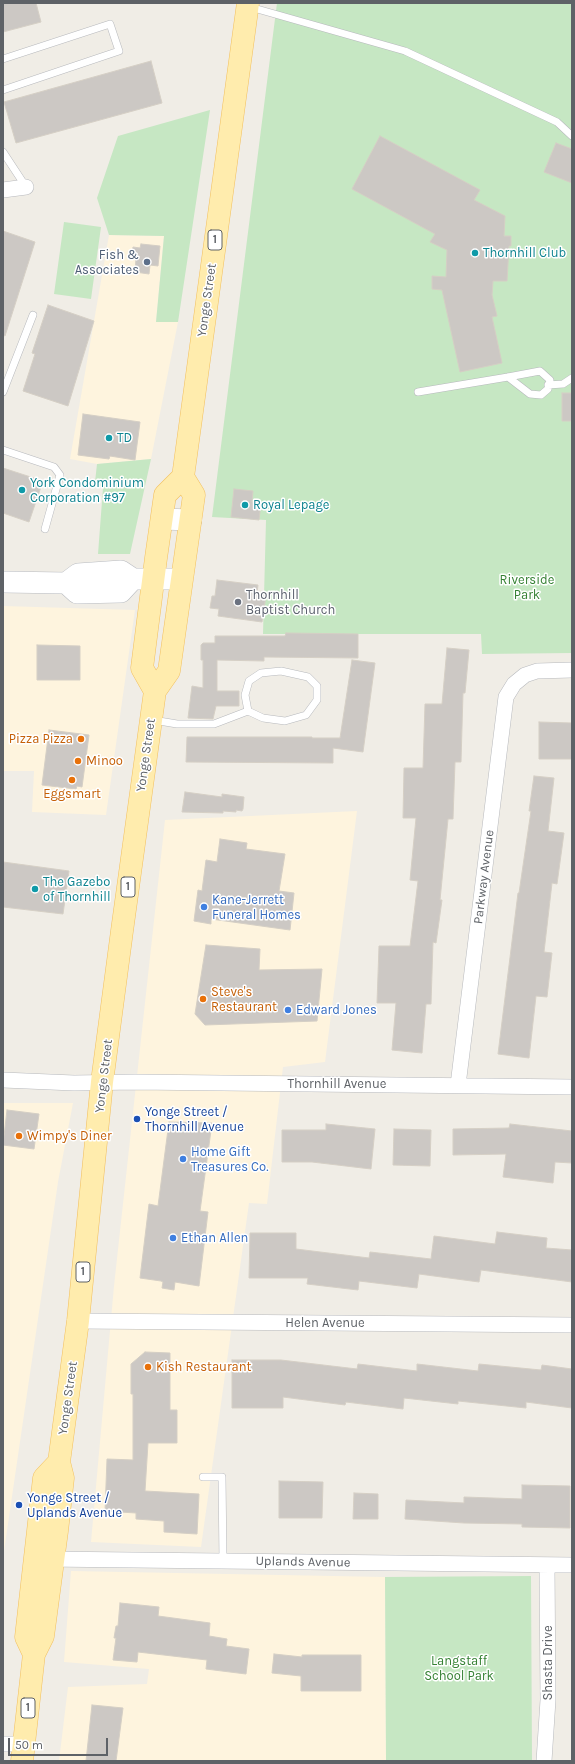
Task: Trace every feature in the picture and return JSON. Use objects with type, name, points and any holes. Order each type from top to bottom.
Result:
[{"type":"main road","name":"Yonge Street","points":[[16,1749],[34,1654],[26,1637],[43,1559],[44,1478],[59,1462],[78,1321],[102,1082],[151,720],[155,692],[169,671],[191,520],[194,495],[183,478],[247,5]]},
{"type":"main road","points":[[155,692],[142,668],[143,579],[162,519],[165,495],[183,478]]},
{"type":"street","points":[[3,190],[26,187]]},
{"type":"street","points":[[162,519],[191,520]]},
{"type":"street","points":[[3,582],[66,583],[77,593],[121,592],[143,579],[182,580]]},
{"type":"street","name":"Parkway Avenue","points":[[458,1085],[505,705],[510,689],[525,675],[537,671],[572,670]]},
{"type":"street","name":"Thornhill Avenue","points":[[3,1080],[74,1083],[572,1086]]},
{"type":"street","name":"Helen Avenue","points":[[78,1321],[572,1326]]},
{"type":"street","name":"Uplands Avenue","points":[[43,1559],[572,1565]]},
{"type":"street","name":"Shasta Drive","points":[[544,1761],[548,1707],[548,1565]]},
{"type":"lane","points":[[247,5],[406,51],[557,122],[572,136]]},
{"type":"lane","points":[[3,59],[110,24],[119,51],[3,90]]},
{"type":"lane","points":[[3,152],[26,187]]},
{"type":"lane","points":[[3,392],[33,315]]},
{"type":"lane","points":[[418,392],[508,376],[540,371],[550,380],[548,389],[541,395],[530,394],[508,376]]},
{"type":"lane","points":[[548,385],[563,384],[572,378]]},
{"type":"lane","points":[[3,450],[54,467],[60,475],[45,529]]},
{"type":"lane","points":[[151,720],[177,724],[214,724],[248,711],[263,718],[285,721],[306,715],[317,700],[318,686],[308,677],[281,671],[261,673],[250,681],[245,695],[248,711]]},
{"type":"lane","points":[[202,1477],[222,1477],[223,1561]]},
{"type":"shaded area","points":[[109,235],[164,236],[156,322],[178,322],[151,459],[97,464],[70,459]]},
{"type":"shaded area","points":[[3,606],[135,610],[106,815],[32,812],[34,771],[3,771]]},
{"type":"shaded area","points":[[357,811],[325,1062],[283,1067],[267,1204],[249,1203],[201,1547],[91,1542],[114,1286],[165,820]]},
{"type":"shaded area","points":[[3,1103],[73,1103],[58,1182],[3,1558]]},
{"type":"shaded area","points":[[71,1571],[385,1577],[386,1761],[59,1761],[68,1687],[147,1684],[149,1669],[64,1662]]},
{"type":"green space","name":"Riverside Park","points":[[277,3],[572,3],[572,653],[482,654],[481,634],[263,634],[266,520],[212,517]]},
{"type":"green space","points":[[210,110],[178,322],[156,322],[164,236],[109,235],[97,198],[118,136]]},
{"type":"green space","points":[[64,222],[101,227],[91,299],[54,294]]},
{"type":"green space","points":[[151,459],[130,554],[98,554],[103,488],[95,482],[97,464]]},
{"type":"green space","name":"Langstaff School Park","points":[[531,1576],[532,1761],[386,1761],[385,1577]]},
{"type":"building","points":[[3,3],[36,3],[41,22],[3,32]]},
{"type":"building","points":[[151,61],[162,103],[16,143],[4,102]]},
{"type":"building","name":"Thornhill Club","points":[[380,136],[480,190],[474,200],[505,216],[504,236],[511,236],[507,281],[493,281],[492,295],[497,316],[492,317],[502,363],[460,372],[442,290],[432,289],[432,276],[446,277],[447,250],[430,242],[435,234],[352,189]]},
{"type":"building","points":[[556,143],[572,149],[572,183],[544,172]]},
{"type":"building","points":[[3,231],[35,242],[5,336],[3,335]]},
{"type":"building","name":"Fish & Associates","points":[[141,244],[160,246],[158,266],[150,265],[149,274],[135,272],[136,258],[131,258],[133,247],[140,248]]},
{"type":"building","points":[[48,305],[94,321],[68,406],[23,391],[35,354],[32,353]]},
{"type":"building","points":[[562,393],[572,393],[572,421],[562,421]]},
{"type":"building","name":"TD","points":[[83,414],[140,422],[135,460],[110,456],[109,459],[78,455]]},
{"type":"building","name":"York Condominium Corporation #97","points":[[3,468],[43,481],[29,522],[3,513]]},
{"type":"building","name":"Royal Lepage","points":[[234,489],[253,491],[252,502],[261,503],[259,520],[231,517]]},
{"type":"building","name":"Thornhill Baptist Church","points":[[217,580],[258,585],[257,594],[266,595],[262,622],[218,616],[219,609],[210,608],[212,596],[215,596]]},
{"type":"building","points":[[286,633],[358,634],[358,658],[264,657],[264,661],[217,660],[217,691],[239,691],[239,706],[216,706],[213,719],[188,718],[192,686],[203,688],[203,660],[201,660],[201,645],[203,643],[215,643],[215,636],[285,636]]},
{"type":"building","points":[[37,645],[80,646],[80,680],[37,680]]},
{"type":"building","points":[[447,648],[469,650],[465,693],[463,693],[461,762],[455,762],[453,819],[448,819],[440,900],[442,900],[436,943],[433,942],[431,1004],[426,1004],[422,1053],[392,1050],[396,1003],[377,1003],[379,946],[410,946],[418,881],[410,880],[416,818],[403,818],[404,768],[423,768],[425,704],[442,704]]},
{"type":"building","points":[[352,660],[375,663],[363,752],[333,748],[333,763],[186,762],[187,737],[340,738]]},
{"type":"building","points":[[539,722],[572,723],[572,759],[539,759]]},
{"type":"building","points":[[49,730],[89,735],[82,787],[77,786],[76,789],[42,785]]},
{"type":"building","points":[[534,776],[554,778],[548,831],[564,833],[557,884],[552,883],[544,952],[552,953],[547,997],[536,996],[529,1058],[498,1054],[518,893],[531,811],[529,811]]},
{"type":"building","points":[[185,792],[222,797],[222,794],[244,797],[243,809],[242,811],[236,810],[236,812],[223,811],[223,813],[182,812]]},
{"type":"building","points":[[220,839],[247,843],[246,849],[285,854],[279,891],[294,893],[290,930],[211,919],[211,924],[194,921],[198,890],[202,891],[206,860],[217,862]]},
{"type":"building","name":"The Gazebo of Thornhill","points":[[3,862],[69,871],[63,914],[3,907]]},
{"type":"building","points":[[206,945],[260,949],[259,970],[322,969],[317,1021],[205,1025],[195,1014]]},
{"type":"building","points":[[7,1110],[39,1114],[34,1149],[3,1145]]},
{"type":"building","points":[[169,1122],[212,1123],[200,1211],[208,1212],[199,1286],[175,1282],[174,1290],[162,1288],[163,1282],[161,1281],[140,1278],[149,1204],[158,1206]]},
{"type":"building","points":[[326,1124],[375,1129],[371,1169],[312,1162],[282,1162],[282,1130],[326,1130]]},
{"type":"building","points":[[510,1124],[572,1131],[572,1163],[555,1162],[553,1183],[503,1177],[506,1154],[453,1155],[453,1129],[509,1128]]},
{"type":"building","points":[[394,1129],[431,1130],[430,1166],[393,1165]]},
{"type":"building","points":[[497,1232],[547,1238],[546,1248],[572,1250],[572,1282],[481,1270],[479,1282],[419,1274],[417,1288],[359,1281],[358,1290],[307,1284],[308,1278],[249,1278],[250,1233],[296,1233],[296,1249],[369,1258],[370,1252],[431,1259],[434,1236],[495,1244]]},
{"type":"building","points":[[145,1352],[170,1353],[170,1410],[177,1410],[177,1443],[148,1443],[145,1491],[199,1494],[197,1534],[164,1532],[164,1521],[136,1519],[136,1513],[105,1511],[107,1459],[133,1460],[133,1394],[131,1394],[131,1364]]},
{"type":"building","points":[[232,1360],[281,1360],[357,1369],[358,1364],[417,1371],[417,1364],[478,1371],[479,1364],[541,1370],[542,1365],[572,1369],[572,1408],[526,1402],[526,1408],[458,1401],[458,1404],[404,1398],[403,1409],[346,1402],[345,1405],[283,1397],[283,1408],[232,1408]]},
{"type":"building","points":[[279,1481],[323,1482],[322,1518],[279,1518]]},
{"type":"building","points":[[522,1485],[570,1486],[570,1528],[522,1527],[522,1524],[464,1523],[405,1519],[406,1500],[464,1503],[464,1497],[522,1499]]},
{"type":"building","points":[[354,1493],[378,1494],[378,1519],[353,1519]]},
{"type":"building","points":[[120,1603],[159,1607],[158,1616],[210,1623],[209,1636],[227,1639],[226,1646],[249,1649],[246,1674],[206,1669],[207,1660],[138,1652],[137,1662],[113,1660],[116,1638],[114,1638],[116,1626],[118,1626]]},
{"type":"building","points":[[274,1654],[302,1657],[302,1655],[361,1655],[361,1691],[301,1691],[301,1676],[272,1673]]},
{"type":"building","points":[[92,1705],[123,1708],[116,1761],[86,1761]]},
{"type":"place","name":"Thornhill Club","points":[[475,253]]},
{"type":"place","name":"Fish & Associates","points":[[147,262]]},
{"type":"place","name":"TD","points":[[109,438]]},
{"type":"place","name":"York Condominium Corporation #97","points":[[22,490]]},
{"type":"place","name":"Royal Lepage","points":[[245,505]]},
{"type":"place","name":"Thornhill Baptist Church","points":[[238,602]]},
{"type":"place","name":"Pizza Pizza","points":[[81,739]]},
{"type":"place","name":"Minoo","points":[[78,761]]},
{"type":"place","name":"Eggsmart","points":[[72,780]]},
{"type":"place","name":"The Gazebo of Thornhill","points":[[35,889]]},
{"type":"place","name":"Kane-Jerrett Funeral Homes","points":[[204,907]]},
{"type":"place","name":"Steve's Restaurant","points":[[203,999]]},
{"type":"place","name":"Edward Jones","points":[[288,1010]]},
{"type":"place","name":"Yonge Street / Thornhill Avenue","points":[[137,1119]]},
{"type":"place","name":"Wimpy's Diner","points":[[19,1136]]},
{"type":"place","name":"Home Gift Treasures Co.","points":[[183,1159]]},
{"type":"place","name":"Ethan Allen","points":[[173,1238]]},
{"type":"place","name":"Kish Restaurant","points":[[148,1367]]},
{"type":"place","name":"Yonge Street / Uplands Avenue","points":[[19,1505]]}]
